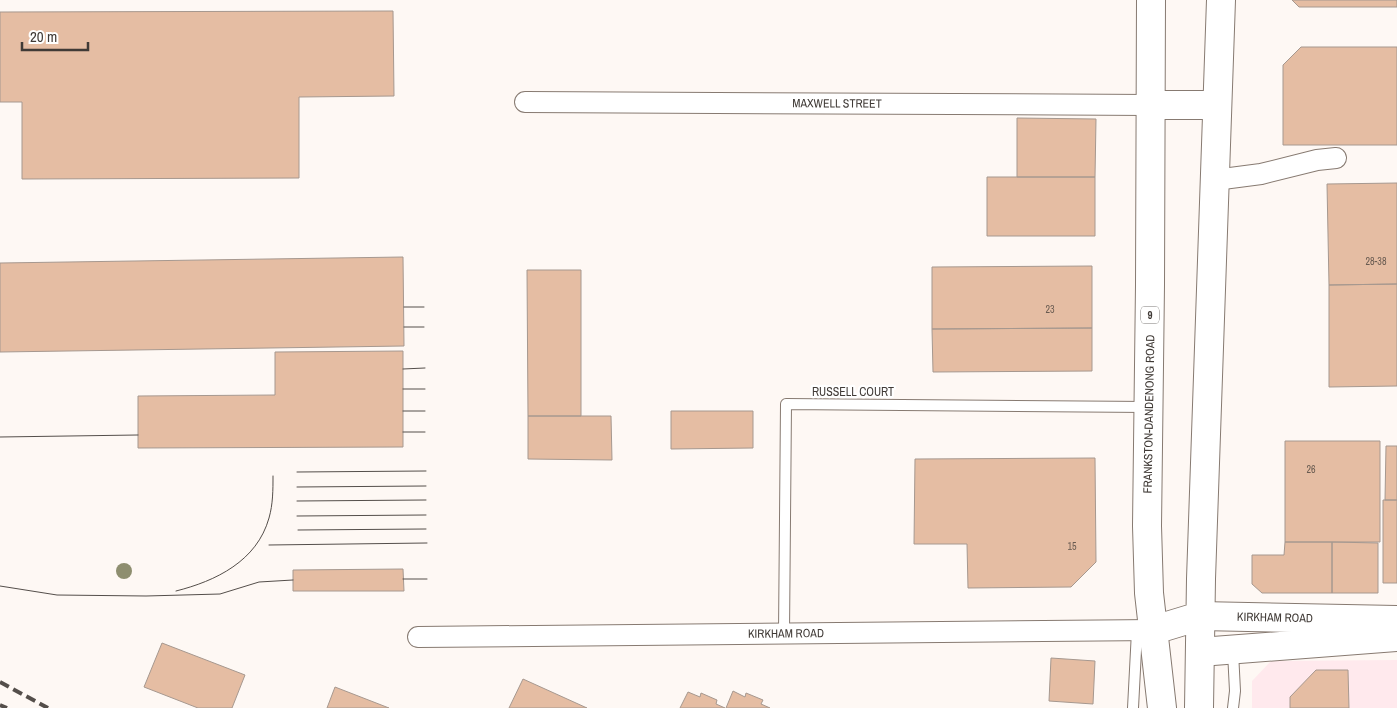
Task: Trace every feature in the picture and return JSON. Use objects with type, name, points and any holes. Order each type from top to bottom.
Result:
[{"type":"main road","name":"FRANKSTON-DANDENONG ROAD","points":[[1151,0],[1146,630],[1162,708]]},
{"type":"main road","points":[[1199,708],[1203,632],[1220,0]]},
{"type":"main road","points":[[1150,105],[1217,105]]},
{"type":"main road","name":"KIRKHAM ROAD","points":[[1146,630],[1203,632],[1397,620]]},
{"type":"main road","points":[[1203,632],[1233,650],[1397,636]]},
{"type":"street","name":"MAXWELL STREET","points":[[526,102],[1150,105]]},
{"type":"street","points":[[1215,180],[1261,174],[1317,160],[1336,158]]},
{"type":"street","name":"KIRKHAM ROAD","points":[[418,636],[1146,630]]},
{"type":"lane","name":"RUSSELL COURT","points":[[784,633],[786,404],[1148,406]]},
{"type":"lane","points":[[1133,708],[1146,630]]},
{"type":"lane","points":[[1328,632],[1397,636]]},
{"type":"lane","points":[[1233,650],[1235,685],[1233,708]]},
{"type":"shaded area","points":[[1397,660],[1397,708],[1252,708],[1252,681],[1271,661]]},
{"type":"building","points":[[1292,0],[1397,0],[1397,7],[1299,7]]},
{"type":"building","points":[[393,11],[394,96],[299,97],[299,178],[22,179],[22,102],[0,102],[0,12]]},
{"type":"building","points":[[1301,47],[1397,47],[1397,145],[1283,145],[1283,65]]},
{"type":"building","points":[[1017,118],[1096,119],[1095,177],[1017,177]]},
{"type":"building","points":[[987,177],[1095,177],[1095,236],[987,236]]},
{"type":"building","points":[[1397,183],[1397,284],[1329,285],[1327,184]]},
{"type":"building","points":[[403,257],[404,346],[0,352],[0,263]]},
{"type":"building","points":[[1092,266],[1092,328],[932,329],[932,267]]},
{"type":"building","points":[[527,270],[581,270],[581,416],[528,416]]},
{"type":"building","points":[[1397,284],[1397,386],[1329,387],[1329,285]]},
{"type":"building","points":[[1092,328],[1092,371],[933,372],[932,329]]},
{"type":"building","points":[[403,351],[403,447],[138,448],[138,396],[275,395],[275,352]]},
{"type":"building","points":[[671,411],[753,411],[753,448],[671,449]]},
{"type":"building","points":[[528,416],[611,416],[612,460],[528,459]]},
{"type":"building","points":[[1285,441],[1380,441],[1380,542],[1285,542]]},
{"type":"building","points":[[1386,446],[1397,446],[1397,500],[1385,500]]},
{"type":"building","points":[[1095,458],[1096,562],[1071,587],[968,588],[967,544],[914,544],[915,459]]},
{"type":"building","points":[[1383,500],[1397,500],[1397,583],[1383,583]]},
{"type":"building","points":[[1285,542],[1332,542],[1332,593],[1262,593],[1252,584],[1252,555],[1284,555]]},
{"type":"building","points":[[1332,542],[1378,543],[1378,593],[1332,593]]},
{"type":"building","points":[[403,569],[404,591],[293,591],[293,570]]},
{"type":"building","points":[[162,643],[245,675],[232,708],[198,708],[144,687]]},
{"type":"building","points":[[1051,658],[1095,661],[1093,704],[1049,701]]},
{"type":"building","points":[[1316,670],[1348,670],[1349,708],[1290,708],[1290,697]]},
{"type":"building","points":[[523,679],[587,708],[509,708]]},
{"type":"building","points":[[335,687],[389,708],[327,708]]},
{"type":"building","points":[[733,691],[745,697],[746,693],[763,700],[761,704],[770,708],[726,708]]},
{"type":"building","points":[[688,692],[700,697],[701,693],[717,700],[716,704],[725,708],[680,708]]},
{"type":"tram line","points":[[404,307],[424,307]]},
{"type":"tram line","points":[[404,327],[424,327]]},
{"type":"tram line","points":[[403,369],[425,368]]},
{"type":"tram line","points":[[403,389],[425,389]]},
{"type":"tram line","points":[[403,411],[425,411]]},
{"type":"tram line","points":[[403,432],[425,432]]},
{"type":"tram line","points":[[0,437],[138,435]]},
{"type":"tram line","points":[[297,472],[426,471]]},
{"type":"tram line","points":[[176,591],[220,575],[233,567],[255,546],[269,518],[273,476]]},
{"type":"tram line","points":[[297,487],[426,486]]},
{"type":"tram line","points":[[297,501],[426,500]]},
{"type":"tram line","points":[[297,516],[426,515]]},
{"type":"tram line","points":[[298,530],[426,529]]},
{"type":"tram line","points":[[269,545],[427,543]]},
{"type":"tram line","points":[[403,579],[427,579]]},
{"type":"tram line","points":[[0,586],[57,595],[146,596],[220,594],[259,582],[293,580]]},
{"type":"railway","points":[[0,682],[48,708]]},
{"type":"railway","points":[[0,705],[7,708]]}]
